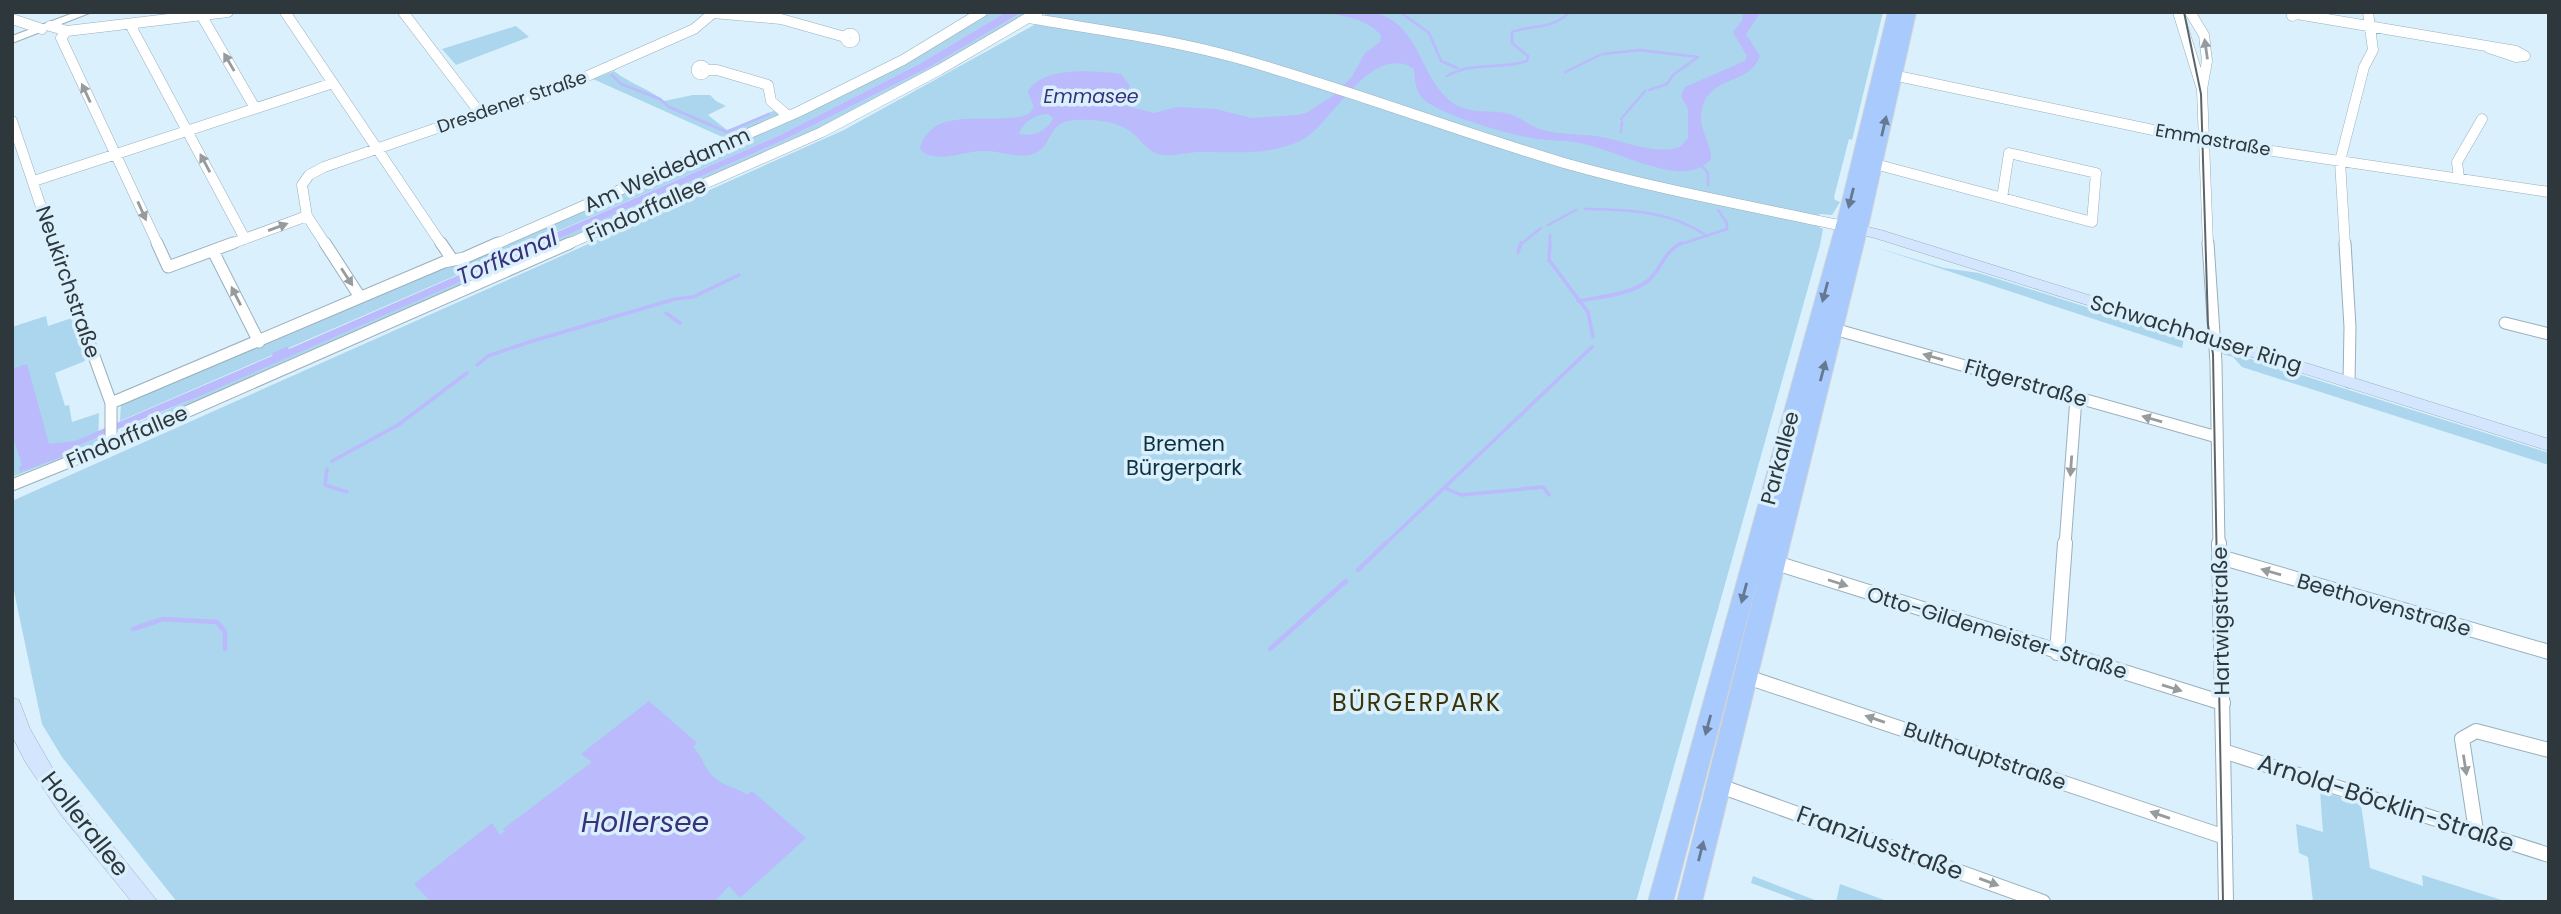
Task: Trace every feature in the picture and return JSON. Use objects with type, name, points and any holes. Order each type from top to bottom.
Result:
[{"type":"main road","name":"Parkallee","points":[[1660,902],[1834,329],[1851,228],[1875,164],[1895,12]]},
{"type":"main road","name":"Parkallee","points":[[1689,902],[1744,676],[1763,559],[1851,228],[1888,74],[1909,12]]},
{"type":"main road","name":"Schwachhauser Ring","points":[[1851,228],[2549,445]]},
{"type":"main road","name":"Hollerallee","points":[[12,706],[16,725],[42,769],[147,902]]},
{"type":"street","points":[[12,40],[87,12]]},
{"type":"street","points":[[13,16],[67,31],[228,12]]},
{"type":"street","points":[[285,12],[452,259]]},
{"type":"street","points":[[403,12],[480,113]]},
{"type":"street","name":"Am Weidedamm","points":[[110,410],[352,303],[360,297],[452,259],[464,258],[788,116],[903,60],[982,12]]},
{"type":"street","points":[[2178,12],[2202,89]]},
{"type":"street","points":[[2190,12],[2204,35],[2207,54],[2206,81],[2202,89]]},
{"type":"street","points":[[2349,382],[2350,327],[2340,160],[2364,67],[2373,50],[2368,12]]},
{"type":"street","points":[[713,13],[780,19],[845,37]]},
{"type":"street","name":"Dresdener Straße","points":[[305,179],[324,167],[636,56],[694,29],[713,13]]},
{"type":"street","points":[[2292,16],[2297,14],[2371,26],[2488,48]]},
{"type":"street","points":[[206,15],[204,20],[256,108]]},
{"type":"street","points":[[1033,15],[1198,48],[1353,92],[1416,117],[1578,167],[1851,228]]},
{"type":"street","name":"Findorffallee","points":[[12,485],[822,132],[939,71],[1033,15]]},
{"type":"street","points":[[135,24],[132,28],[245,239]]},
{"type":"street","points":[[67,31],[61,38],[168,267],[307,216]]},
{"type":"street","points":[[707,70],[717,70],[768,85],[771,87],[768,95],[770,101],[788,116]]},
{"type":"street","name":"Emmastraße","points":[[1888,74],[2205,141],[2549,192]]},
{"type":"street","points":[[34,181],[334,83]]},
{"type":"street","name":"Hartwigstraße","points":[[2202,89],[2217,438],[2226,902]]},
{"type":"street","points":[[2459,178],[2457,162],[2482,118]]},
{"type":"street","name":"Neukirchstraße","points":[[12,121],[110,410],[111,441]]},
{"type":"street","points":[[1875,164],[1930,176],[2002,198],[2092,222],[2096,173],[2008,153],[2002,198]]},
{"type":"street","points":[[305,179],[302,190],[307,216],[360,297]]},
{"type":"street","points":[[213,251],[259,342]]},
{"type":"street","points":[[2505,323],[2549,334]]},
{"type":"street","name":"Fitgerstraße","points":[[1834,329],[2217,438]]},
{"type":"street","points":[[2057,653],[2076,398]]},
{"type":"street","name":"Beethovenstraße","points":[[2220,557],[2549,652]]},
{"type":"street","name":"Otto-Gildemeister-Straße","points":[[1763,559],[2222,703]]},
{"type":"street","name":"Bulthauptstraße","points":[[1744,676],[2225,837]]},
{"type":"street","points":[[2476,831],[2462,739],[2476,731],[2549,750]]},
{"type":"street","name":"Arnold-Böcklin-Straße","points":[[2223,751],[2549,855]]},
{"type":"street","name":"Franziusstraße","points":[[1717,785],[2043,902]]},
{"type":"green space","points":[[984,12],[1006,12],[919,64],[780,135],[120,421],[121,404],[732,144]]},
{"type":"green space","points":[[1022,12],[1033,12],[822,129],[122,437],[121,430],[786,139],[930,67]]},
{"type":"green space","name":"Bremen Bürgerpark","points":[[1043,12],[1883,12],[1852,140],[1849,139],[1834,197],[1840,202],[1832,215],[1819,214],[1819,227],[1823,229],[1820,245],[1636,902],[177,902],[62,757],[42,724],[12,582],[12,501],[844,130],[1047,18]]},
{"type":"green space","points":[[516,26],[529,37],[456,65],[442,49]]},
{"type":"green space","points":[[614,71],[664,101],[693,95],[710,95],[726,106],[708,115],[727,130],[776,110],[781,116],[729,140],[593,79]]},
{"type":"green space","points":[[1875,247],[1944,268],[1979,273],[2184,338],[2182,348]]},
{"type":"green space","points":[[46,316],[48,326],[72,318],[85,361],[55,373],[65,406],[69,405],[72,422],[99,413],[98,444],[12,477],[12,327]]},
{"type":"green space","points":[[2222,350],[2549,453],[2549,465],[2242,367],[2233,357],[2222,354]]},
{"type":"green space","points":[[2320,791],[2361,804],[2370,868],[2423,886],[2422,875],[2508,902],[2313,902],[2308,857],[2299,853],[2296,824],[2323,832]]},
{"type":"green space","points":[[1753,876],[1820,902],[1802,902],[1751,883]]},
{"type":"green space","points":[[1840,884],[1890,902],[1836,902]]},
{"type":"water","name":"Torfkanal","points":[[1006,12],[1022,12],[930,67],[786,139],[200,396],[76,446],[70,454],[20,472],[19,467],[22,465],[12,434],[12,369],[27,364],[49,444],[75,441],[780,135],[919,64]]},
{"type":"water","name":"Emmasee","points":[[1326,12],[1369,12],[1390,19],[1411,39],[1441,92],[1460,107],[1510,114],[1549,132],[1596,136],[1660,150],[1680,147],[1688,138],[1688,109],[1681,96],[1685,87],[1745,61],[1747,56],[1733,32],[1742,21],[1743,12],[1761,12],[1746,34],[1760,56],[1746,73],[1718,87],[1704,102],[1701,121],[1711,159],[1696,169],[1687,171],[1653,166],[1580,143],[1512,134],[1460,118],[1423,99],[1417,89],[1414,69],[1398,63],[1382,66],[1367,75],[1314,131],[1302,140],[1276,149],[1161,154],[1149,149],[1123,127],[1107,122],[1075,120],[1059,125],[1040,151],[1033,154],[979,151],[940,157],[920,149],[927,135],[937,126],[951,121],[1029,114],[1034,107],[1028,92],[1035,83],[1045,77],[1070,72],[1121,74],[1130,86],[1116,103],[1154,113],[1177,107],[1215,109],[1252,118],[1306,113],[1334,95],[1351,78],[1365,53],[1380,42],[1381,35],[1369,25]],"holes":[[[1048,114],[1053,118],[1048,126],[1039,132],[1019,134],[1027,122],[1039,115]]]},
{"type":"water","name":"Hollersee","points":[[649,701],[697,743],[693,747],[716,779],[747,795],[752,791],[806,838],[740,898],[729,886],[714,902],[431,902],[414,884],[492,823],[500,835],[505,831],[503,829],[592,762],[581,754]]},
{"type":"waterway","points":[[1400,12],[1429,33],[1441,61],[1457,68]]},
{"type":"waterway","points":[[1447,76],[1477,67],[1527,61],[1528,56],[1512,43],[1512,32],[1550,24],[1569,12]]},
{"type":"waterway","points":[[1603,54],[1639,50],[1698,57],[1673,75],[1667,84],[1649,90]]},
{"type":"waterway","points":[[1565,72],[1600,55]]},
{"type":"waterway","points":[[612,75],[621,84],[660,99],[669,107],[727,132],[769,114]]},
{"type":"waterway","points":[[1621,119],[1645,91]]},
{"type":"waterway","points":[[1621,132],[1622,122]]},
{"type":"waterway","points":[[1700,164],[1708,173],[1708,185]]},
{"type":"waterway","points":[[1585,209],[1632,211],[1662,216],[1704,234]]},
{"type":"waterway","points":[[1548,225],[1576,210]]},
{"type":"waterway","points":[[1679,245],[1727,229],[1727,223],[1718,210]]},
{"type":"waterway","points":[[1520,245],[1541,228]]},
{"type":"waterway","points":[[1550,235],[1550,243]]},
{"type":"waterway","points":[[1550,243],[1549,260],[1580,301]]},
{"type":"waterway","points":[[1518,252],[1520,245]]},
{"type":"waterway","points":[[1580,301],[1617,294],[1645,283],[1679,245]]},
{"type":"waterway","points":[[477,365],[488,356],[529,342],[675,299],[693,297],[739,275]]},
{"type":"waterway","points":[[1580,301],[1588,312],[1593,337]]},
{"type":"waterway","points":[[666,313],[680,323]]},
{"type":"waterway","points":[[1384,545],[1592,347]]},
{"type":"waterway","points":[[332,461],[398,425],[467,373]]},
{"type":"waterway","points":[[327,469],[325,485],[347,492]]},
{"type":"waterway","points":[[1445,488],[1461,495],[1543,487],[1549,495]]},
{"type":"waterway","points":[[1358,570],[1386,543]]},
{"type":"waterway","points":[[1270,649],[1346,581]]},
{"type":"waterway","points":[[133,629],[163,619],[217,622],[225,632],[225,649]]},
{"type":"tram line","points":[[2184,12],[2201,94],[2208,325],[2213,354],[2223,902]]},
{"type":"district","name":"BÜRGERPARK","points":[[1417,703]]}]
